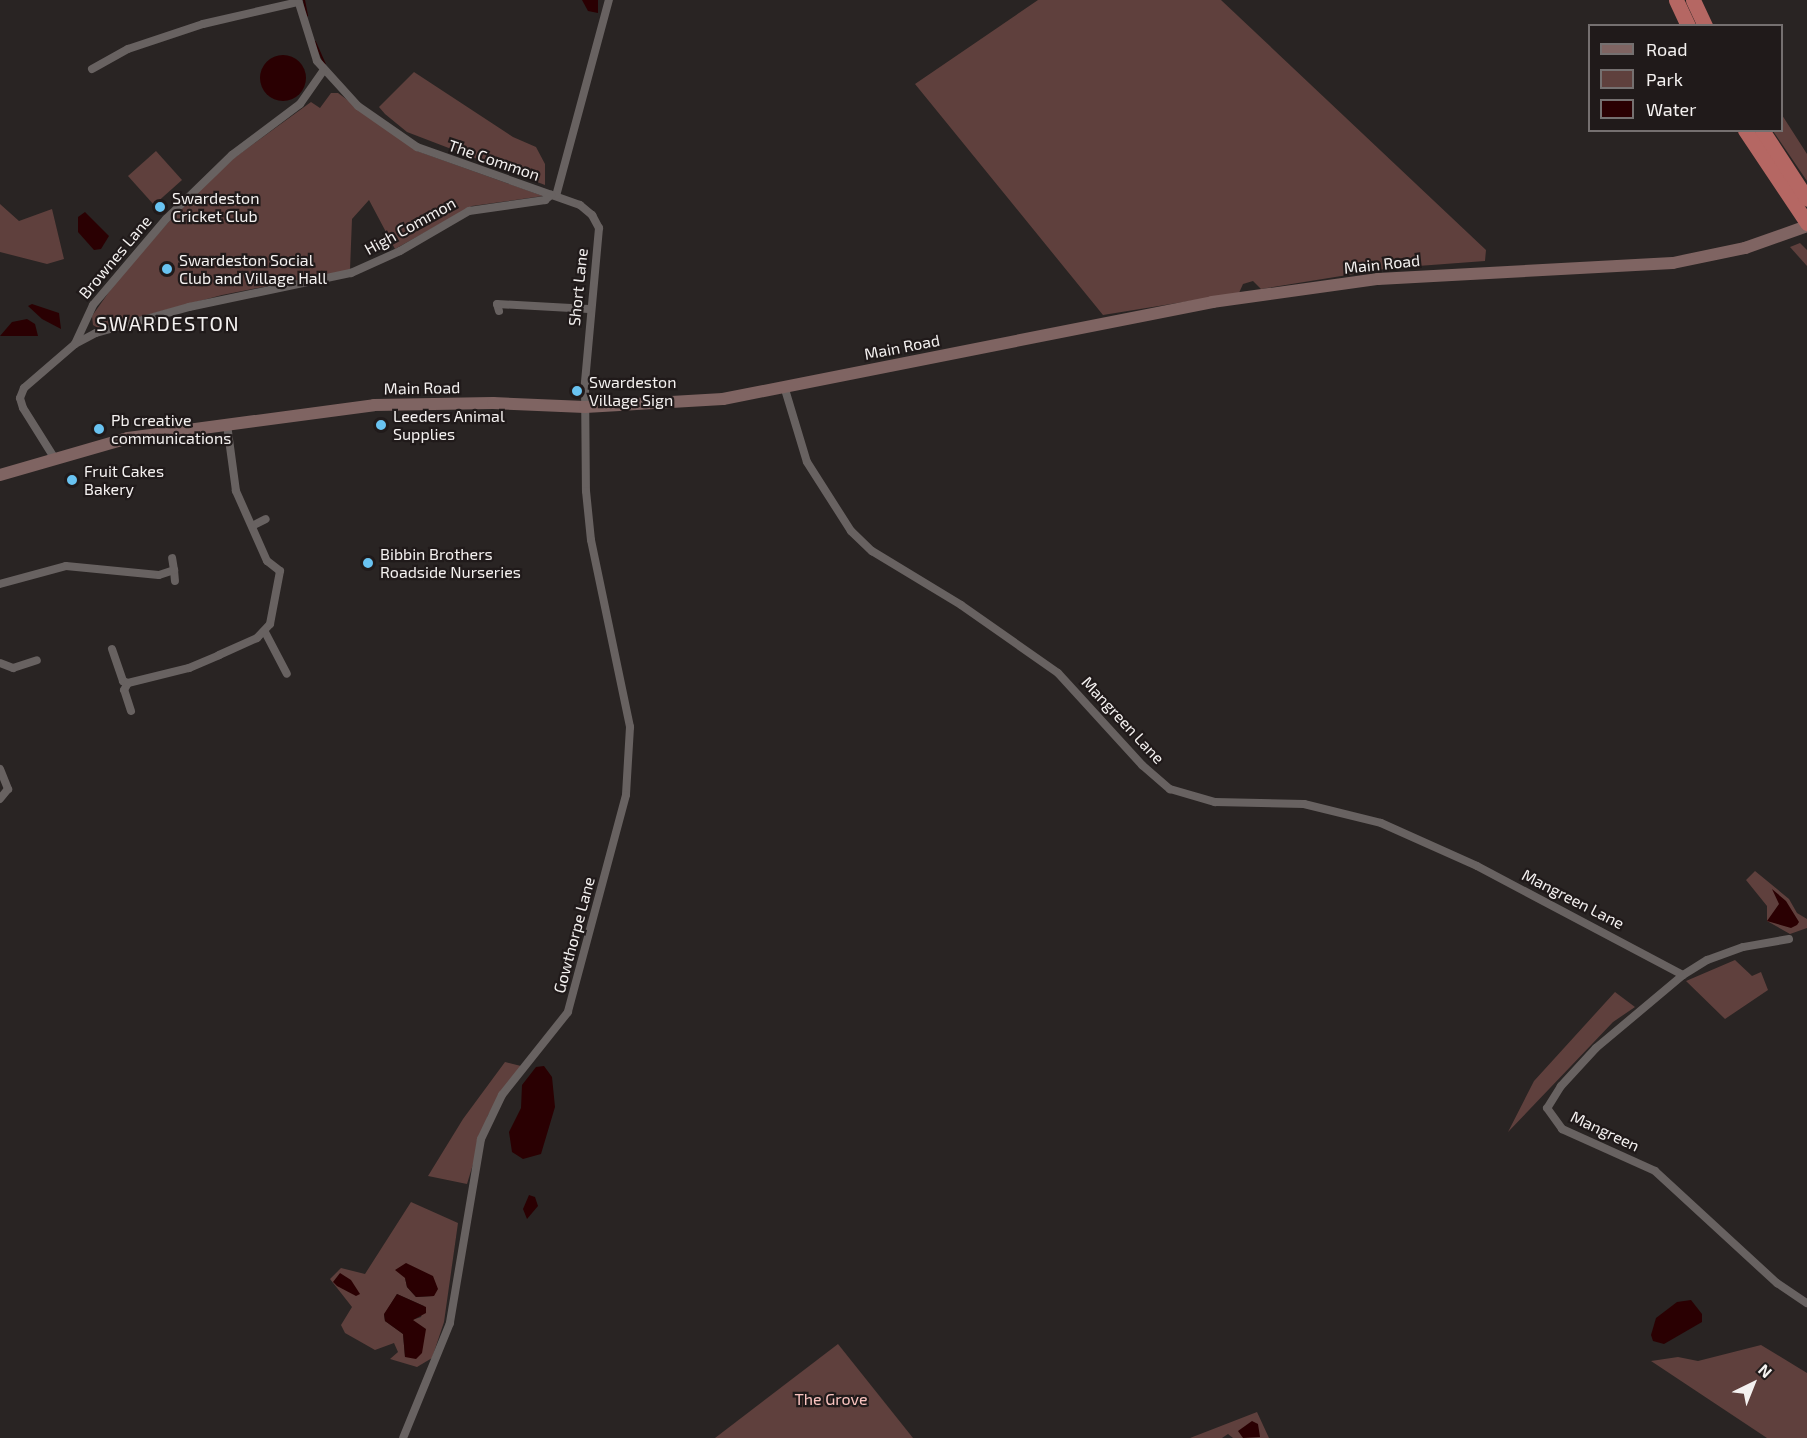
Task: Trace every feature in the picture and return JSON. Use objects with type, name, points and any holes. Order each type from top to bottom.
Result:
[{"type":"highway","points":[[1676,0],[1687,24]]},
{"type":"highway","points":[[1693,0],[1704,24]]},
{"type":"highway","points":[[1747,132],[1801,203]]},
{"type":"highway","points":[[1763,132],[1801,203],[1807,225]]},
{"type":"main road","name":"Main Road","points":[[0,475],[128,438],[374,405],[493,403],[585,407],[723,399],[1212,302],[1378,279],[1673,263],[1745,248],[1807,225]]},
{"type":"street","name":"The Common","points":[[298,1],[307,36],[323,71],[358,106],[417,147],[553,195],[609,0]]},
{"type":"street","points":[[92,69],[128,50],[203,24],[298,1]]},
{"type":"street","name":"Brownes Lane","points":[[55,459],[20,398],[24,388],[75,344],[93,305],[166,219],[232,155],[300,104],[323,71]]},
{"type":"street","name":"Short Lane","points":[[553,195],[588,210],[598,223],[589,309],[585,407]]},
{"type":"street","name":"High Common","points":[[75,344],[96,333],[189,307],[351,273],[400,251],[469,211],[544,200],[553,195]]},
{"type":"street","points":[[496,304],[589,309]]},
{"type":"street","name":"Mangreen Lane","points":[[784,386],[807,462],[851,531],[872,550],[981,617],[1058,674],[1142,765],[1170,789],[1215,801],[1304,804],[1381,823],[1477,866],[1683,975]]},
{"type":"street","name":"Gowthorpe Lane","points":[[403,1438],[450,1323],[481,1139],[502,1095],[568,1012],[626,795],[630,726],[588,517],[585,407]]},
{"type":"street","points":[[227,424],[235,464],[234,483],[254,525],[267,561],[280,572],[265,632],[287,674]]},
{"type":"street","points":[[254,525],[266,519]]},
{"type":"street","points":[[172,558],[175,581]]},
{"type":"street","points":[[0,584],[66,566],[149,576],[174,570]]},
{"type":"street","points":[[112,649],[123,681],[128,683],[189,668],[265,632]]},
{"type":"street","points":[[0,663],[13,668],[37,660]]},
{"type":"street","points":[[128,683],[124,690],[131,711]]},
{"type":"street","points":[[0,769],[8,789],[0,799]]},
{"type":"street","name":"Mangreen","points":[[1789,939],[1743,947],[1707,960],[1683,975],[1618,1027],[1578,1067],[1550,1099],[1549,1115],[1562,1129],[1655,1171],[1777,1282],[1807,1303]]},
{"type":"green space","points":[[1038,0],[1221,0],[1486,250],[1485,261],[1391,268],[1261,289],[1253,281],[1243,284],[1239,293],[1103,315],[915,84]]},
{"type":"green space","points":[[414,72],[513,137],[536,147],[545,164],[545,185],[407,132],[385,114],[379,107]]},
{"type":"green space","points":[[331,93],[338,93],[417,151],[543,196],[472,206],[395,249],[369,200],[352,219],[350,270],[222,295],[98,328],[93,325],[92,316],[116,282],[179,210],[234,158],[311,102],[320,108]]},
{"type":"green space","points":[[1783,117],[1807,154],[1807,181],[1774,132],[1783,132]]},
{"type":"green space","points":[[156,151],[182,180],[154,205],[128,176]]},
{"type":"green space","points":[[0,204],[19,221],[52,209],[64,259],[47,264],[0,252]]},
{"type":"green space","points":[[1800,243],[1807,250],[1807,266],[1790,247]]},
{"type":"green space","points":[[1755,871],[1789,899],[1797,913],[1807,919],[1807,928],[1790,934],[1767,921],[1767,906],[1746,880]]},
{"type":"green space","points":[[1735,960],[1752,976],[1761,972],[1768,990],[1725,1019],[1686,981]]},
{"type":"green space","points":[[1615,992],[1635,1007],[1613,1022],[1508,1132],[1534,1081]]},
{"type":"green space","points":[[505,1062],[521,1066],[488,1115],[467,1184],[428,1176],[463,1119]]},
{"type":"green space","points":[[411,1202],[458,1223],[444,1322],[432,1358],[417,1367],[390,1359],[398,1352],[394,1343],[375,1350],[345,1333],[341,1325],[352,1307],[330,1279],[341,1268],[365,1274]],"holes":[[[405,1278],[434,1296],[416,1297],[407,1287]],[[397,1294],[424,1306],[421,1317],[412,1320],[405,1357],[403,1334],[385,1321],[384,1315]]]},
{"type":"green space","name":"The Grove","points":[[838,1344],[913,1438],[715,1438]]},
{"type":"green space","points":[[1761,1345],[1807,1373],[1807,1438],[1767,1438],[1651,1361],[1678,1357],[1698,1361]]},
{"type":"green space","points":[[1257,1412],[1269,1438],[1233,1438],[1228,1434],[1222,1438],[1190,1438]]},
{"type":"water","points":[[582,0],[598,0],[598,13],[588,11]]},
{"type":"water","points":[[283,55],[299,62],[306,78],[299,94],[283,101],[267,94],[260,78],[267,62]]},
{"type":"water","points":[[85,212],[109,236],[101,249],[94,250],[78,232],[78,217]]},
{"type":"water","points":[[32,304],[59,313],[61,329],[42,319],[28,306]]},
{"type":"water","points":[[27,319],[35,324],[38,336],[0,336],[12,322]]},
{"type":"water","points":[[1772,889],[1786,901],[1799,922],[1797,925],[1791,928],[1767,921],[1779,904]]},
{"type":"water","points":[[544,1066],[552,1077],[555,1107],[541,1154],[523,1159],[512,1152],[509,1132],[521,1108],[522,1085],[536,1067]]},
{"type":"water","points":[[529,1195],[535,1197],[538,1206],[527,1219],[523,1209]]},
{"type":"water","points":[[406,1263],[433,1276],[438,1289],[434,1296],[416,1297],[407,1287],[405,1278],[395,1270]]},
{"type":"water","points":[[340,1273],[351,1280],[360,1294],[356,1296],[333,1282]]},
{"type":"water","points":[[397,1294],[426,1307],[426,1313],[413,1320],[426,1329],[422,1353],[416,1359],[405,1357],[403,1334],[385,1321],[384,1314]]},
{"type":"water","points":[[1691,1300],[1702,1314],[1702,1322],[1664,1344],[1653,1341],[1651,1335],[1656,1318],[1677,1302]]},
{"type":"water","points":[[1252,1421],[1258,1424],[1260,1437],[1243,1438],[1238,1431]]},
{"type":"waterway","points":[[304,0],[307,16]]},
{"type":"waterway","points":[[315,42],[325,64]]},
{"type":"place","name":"Swardeston Cricket Club","points":[[160,207]]},
{"type":"place","name":"Swardeston Social Club and Village Hall","points":[[167,269]]},
{"type":"place","name":"Swardeston Village Sign","points":[[577,391]]},
{"type":"place","name":"Leeders Animal Supplies","points":[[381,425]]},
{"type":"place","name":"Pb creative communications","points":[[99,429]]},
{"type":"place","name":"Fruit Cakes Bakery","points":[[72,480]]},
{"type":"place","name":"Bibbin Brothers Roadside Nurseries","points":[[368,563]]},
{"type":"district","name":"SWARDESTON","points":[[168,323]]}]
